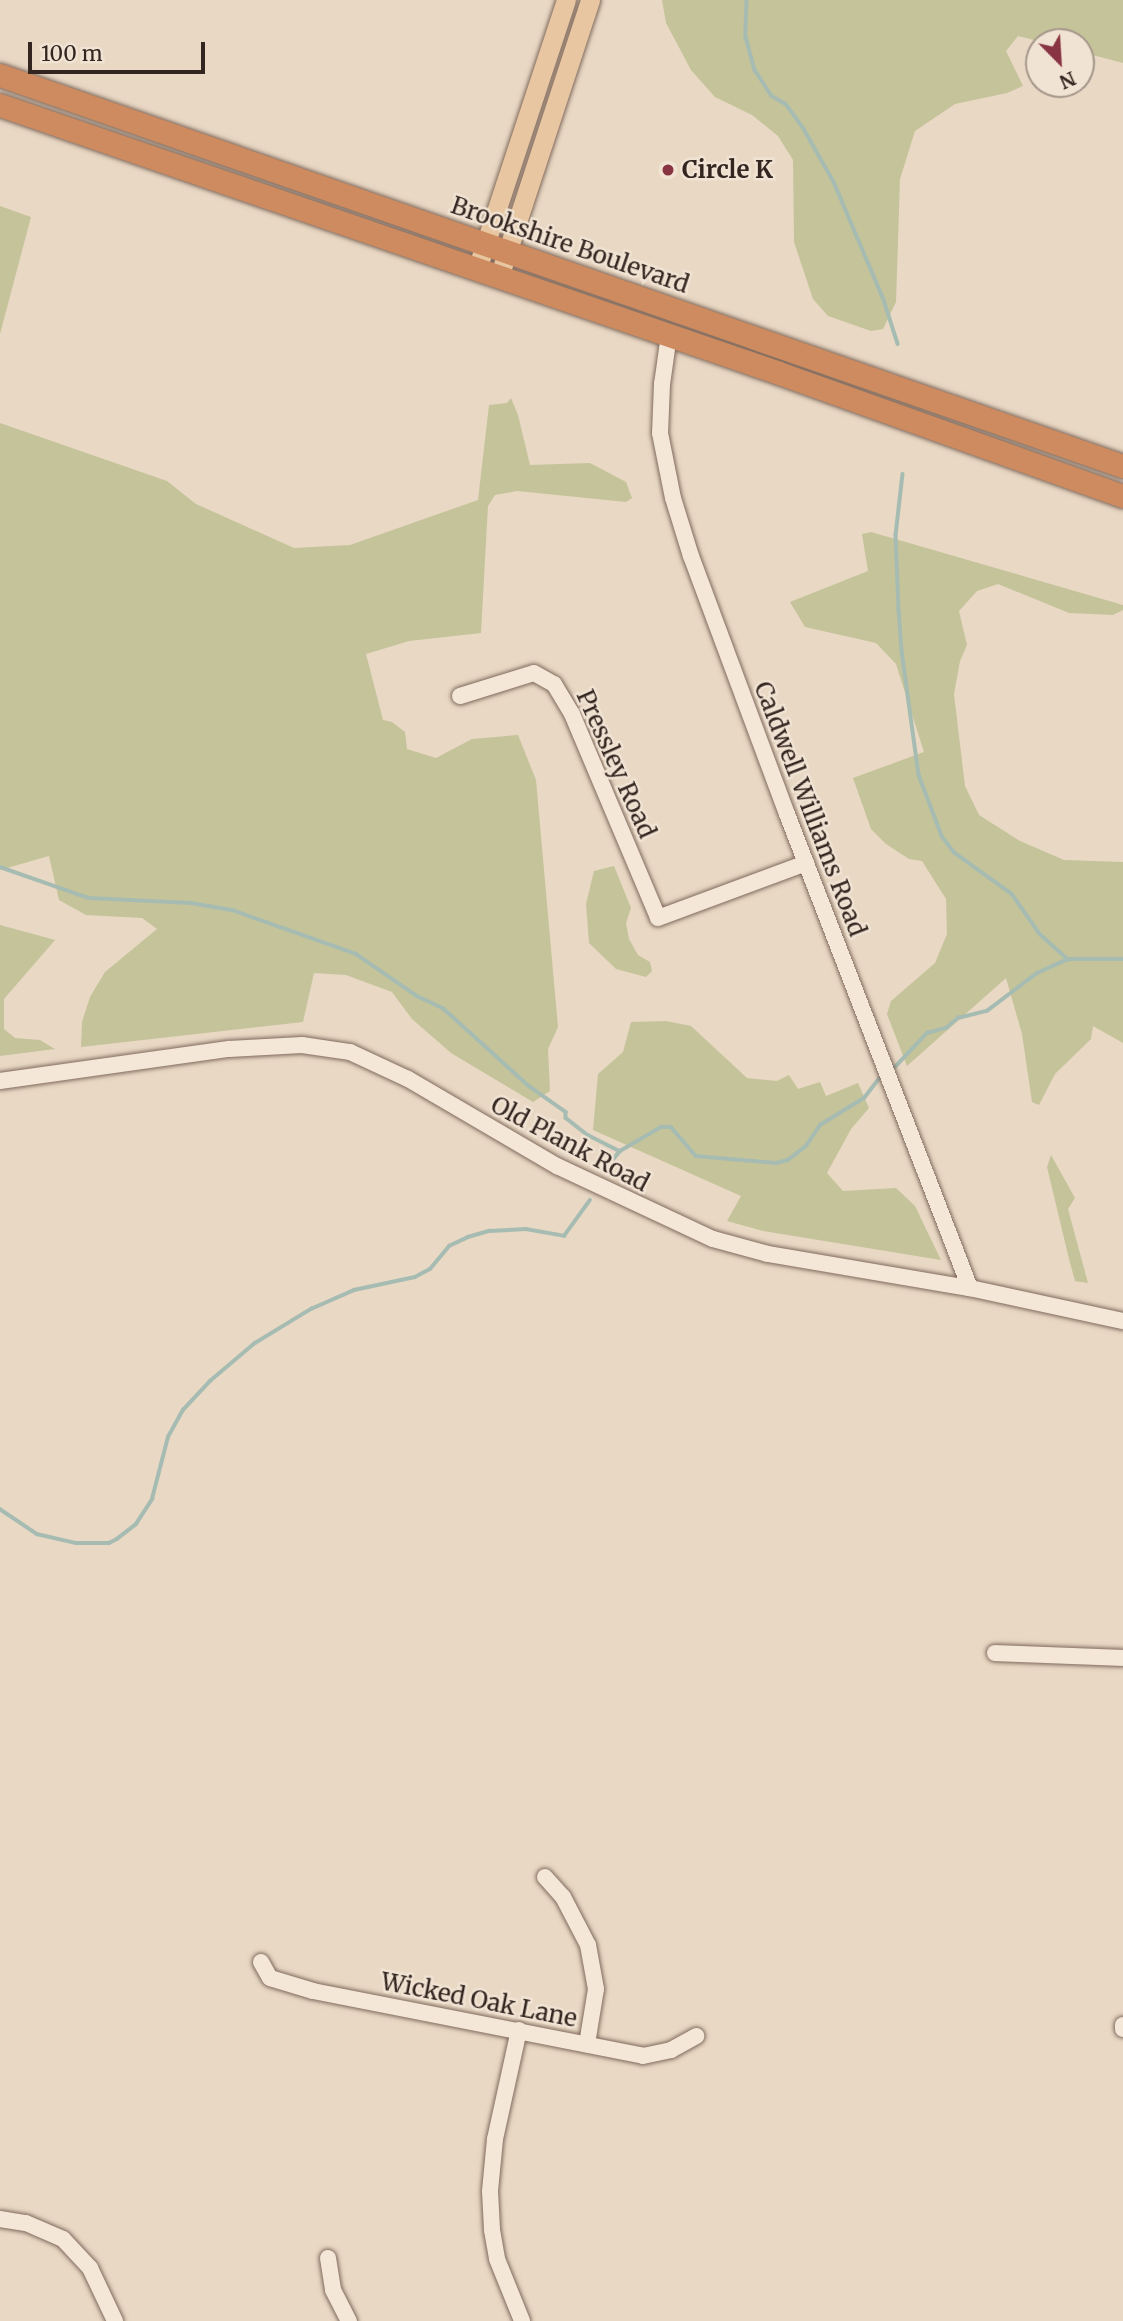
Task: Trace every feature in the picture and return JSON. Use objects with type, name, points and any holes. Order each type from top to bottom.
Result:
[{"type":"highway","name":"Brookshire Boulevard","points":[[0,75],[1123,466]]},
{"type":"highway","points":[[0,105],[71,120],[161,147],[174,149],[189,140]]},
{"type":"highway","points":[[0,105],[557,296],[1123,496]]},
{"type":"highway","points":[[179,166],[195,158],[281,182],[326,189]]},
{"type":"highway","points":[[557,296],[589,296],[652,318],[662,313],[666,306]]},
{"type":"highway","points":[[669,335],[685,332],[751,355],[863,375]]},
{"type":"main road","points":[[499,277],[497,248],[566,0]]},
{"type":"main road","points":[[477,269],[497,248],[590,0]]},
{"type":"street","name":"Caldwell Williams Road","points":[[669,335],[659,422],[673,498],[743,698],[970,1288]]},
{"type":"street","name":"Pressley Road","points":[[460,696],[534,673],[554,684],[572,714],[658,918],[806,863]]},
{"type":"street","name":"Old Plank Road","points":[[0,1081],[229,1049],[302,1045],[349,1052],[408,1079],[557,1166],[713,1239],[768,1254],[970,1288],[1123,1321]]},
{"type":"street","points":[[995,1653],[1123,1658]]},
{"type":"street","points":[[545,1877],[563,1896],[588,1945],[596,1989],[587,2045]]},
{"type":"street","name":"Wicked Oak Lane","points":[[261,1962],[270,1978],[313,1991],[643,2056],[671,2050],[695,2036]]},
{"type":"street","points":[[519,2031],[495,2139],[490,2192],[497,2259],[522,2321]]},
{"type":"street","points":[[0,2219],[26,2222],[63,2239],[90,2268],[115,2321]]},
{"type":"street","points":[[328,2258],[333,2290],[349,2321]]},
{"type":"shaded area","points":[[662,0],[1123,0],[1123,63],[1095,56],[1095,28],[1025,28],[1025,38],[1018,36],[1006,51],[1023,86],[1007,93],[955,104],[915,131],[900,179],[896,302],[883,329],[871,331],[828,316],[813,299],[794,242],[793,160],[778,136],[752,115],[715,97],[691,70],[666,23]]},
{"type":"shaded area","points":[[0,206],[31,217],[0,334]]},
{"type":"shaded area","points":[[511,398],[530,465],[590,463],[626,482],[632,498],[626,502],[517,491],[495,495],[488,506],[481,633],[409,641],[366,654],[383,720],[392,722],[405,732],[407,749],[436,758],[472,739],[518,735],[536,780],[558,1027],[548,1049],[550,1091],[533,1102],[451,1053],[412,1019],[392,992],[346,975],[314,973],[303,1022],[81,1047],[82,1022],[90,997],[105,972],[157,929],[142,918],[86,915],[59,900],[49,856],[0,870],[0,423],[167,481],[196,504],[294,548],[350,545],[478,500],[489,405],[507,403]]},
{"type":"shaded area","points":[[871,532],[1123,605],[1123,610],[1113,615],[1069,613],[998,584],[977,591],[959,611],[967,645],[960,661],[954,694],[965,786],[979,815],[1020,841],[1064,860],[1123,862],[1123,1043],[1093,1026],[1091,1039],[1055,1074],[1039,1105],[1032,1102],[1022,1034],[1006,978],[907,1066],[887,1014],[891,1001],[935,963],[947,934],[946,899],[922,861],[909,859],[886,844],[871,829],[853,778],[924,752],[896,664],[876,643],[805,627],[790,602],[868,571],[862,534]]},
{"type":"shaded area","points":[[614,866],[631,908],[626,923],[629,939],[638,955],[650,962],[652,971],[646,977],[616,969],[589,943],[586,904],[594,871]]},
{"type":"shaded area","points":[[0,925],[55,940],[4,999],[4,1029],[15,1038],[40,1040],[55,1049],[0,1056]]},
{"type":"shaded area","points":[[666,1021],[691,1026],[747,1078],[777,1081],[789,1075],[798,1089],[820,1082],[826,1096],[858,1083],[869,1108],[851,1129],[827,1173],[843,1191],[896,1188],[915,1206],[941,1260],[763,1231],[727,1221],[741,1196],[593,1130],[598,1074],[623,1052],[631,1022]]},
{"type":"shaded area","points":[[1051,1155],[1075,1198],[1068,1209],[1088,1283],[1075,1281],[1047,1167]]},
{"type":"waterway","points":[[747,0],[746,37],[755,70],[772,96],[786,104],[804,129],[834,182],[884,300],[898,344]]},
{"type":"waterway","points":[[903,474],[896,535],[899,609],[919,775],[942,836],[955,853],[1012,894],[1040,934],[1068,959]]},
{"type":"waterway","points":[[0,867],[89,898],[191,903],[232,910],[356,954],[417,996],[443,1008],[529,1086],[566,1112],[566,1118],[588,1135],[620,1151]]},
{"type":"waterway","points":[[895,1067],[927,1033],[946,1028],[958,1018],[987,1011],[1037,973],[1068,959],[1123,959]]},
{"type":"waterway","points":[[605,1170],[620,1151],[661,1127],[671,1127],[696,1156],[776,1163],[788,1160],[806,1146],[820,1125],[864,1098],[879,1079]]},
{"type":"waterway","points":[[0,1509],[37,1534],[76,1543],[109,1543],[117,1539],[136,1524],[152,1499],[168,1437],[183,1410],[210,1381],[255,1343],[311,1309],[354,1290],[415,1277],[430,1269],[449,1246],[468,1237],[489,1231],[526,1229],[564,1236],[590,1200]]},
{"type":"place","name":"Circle K","points":[[668,170]]}]
